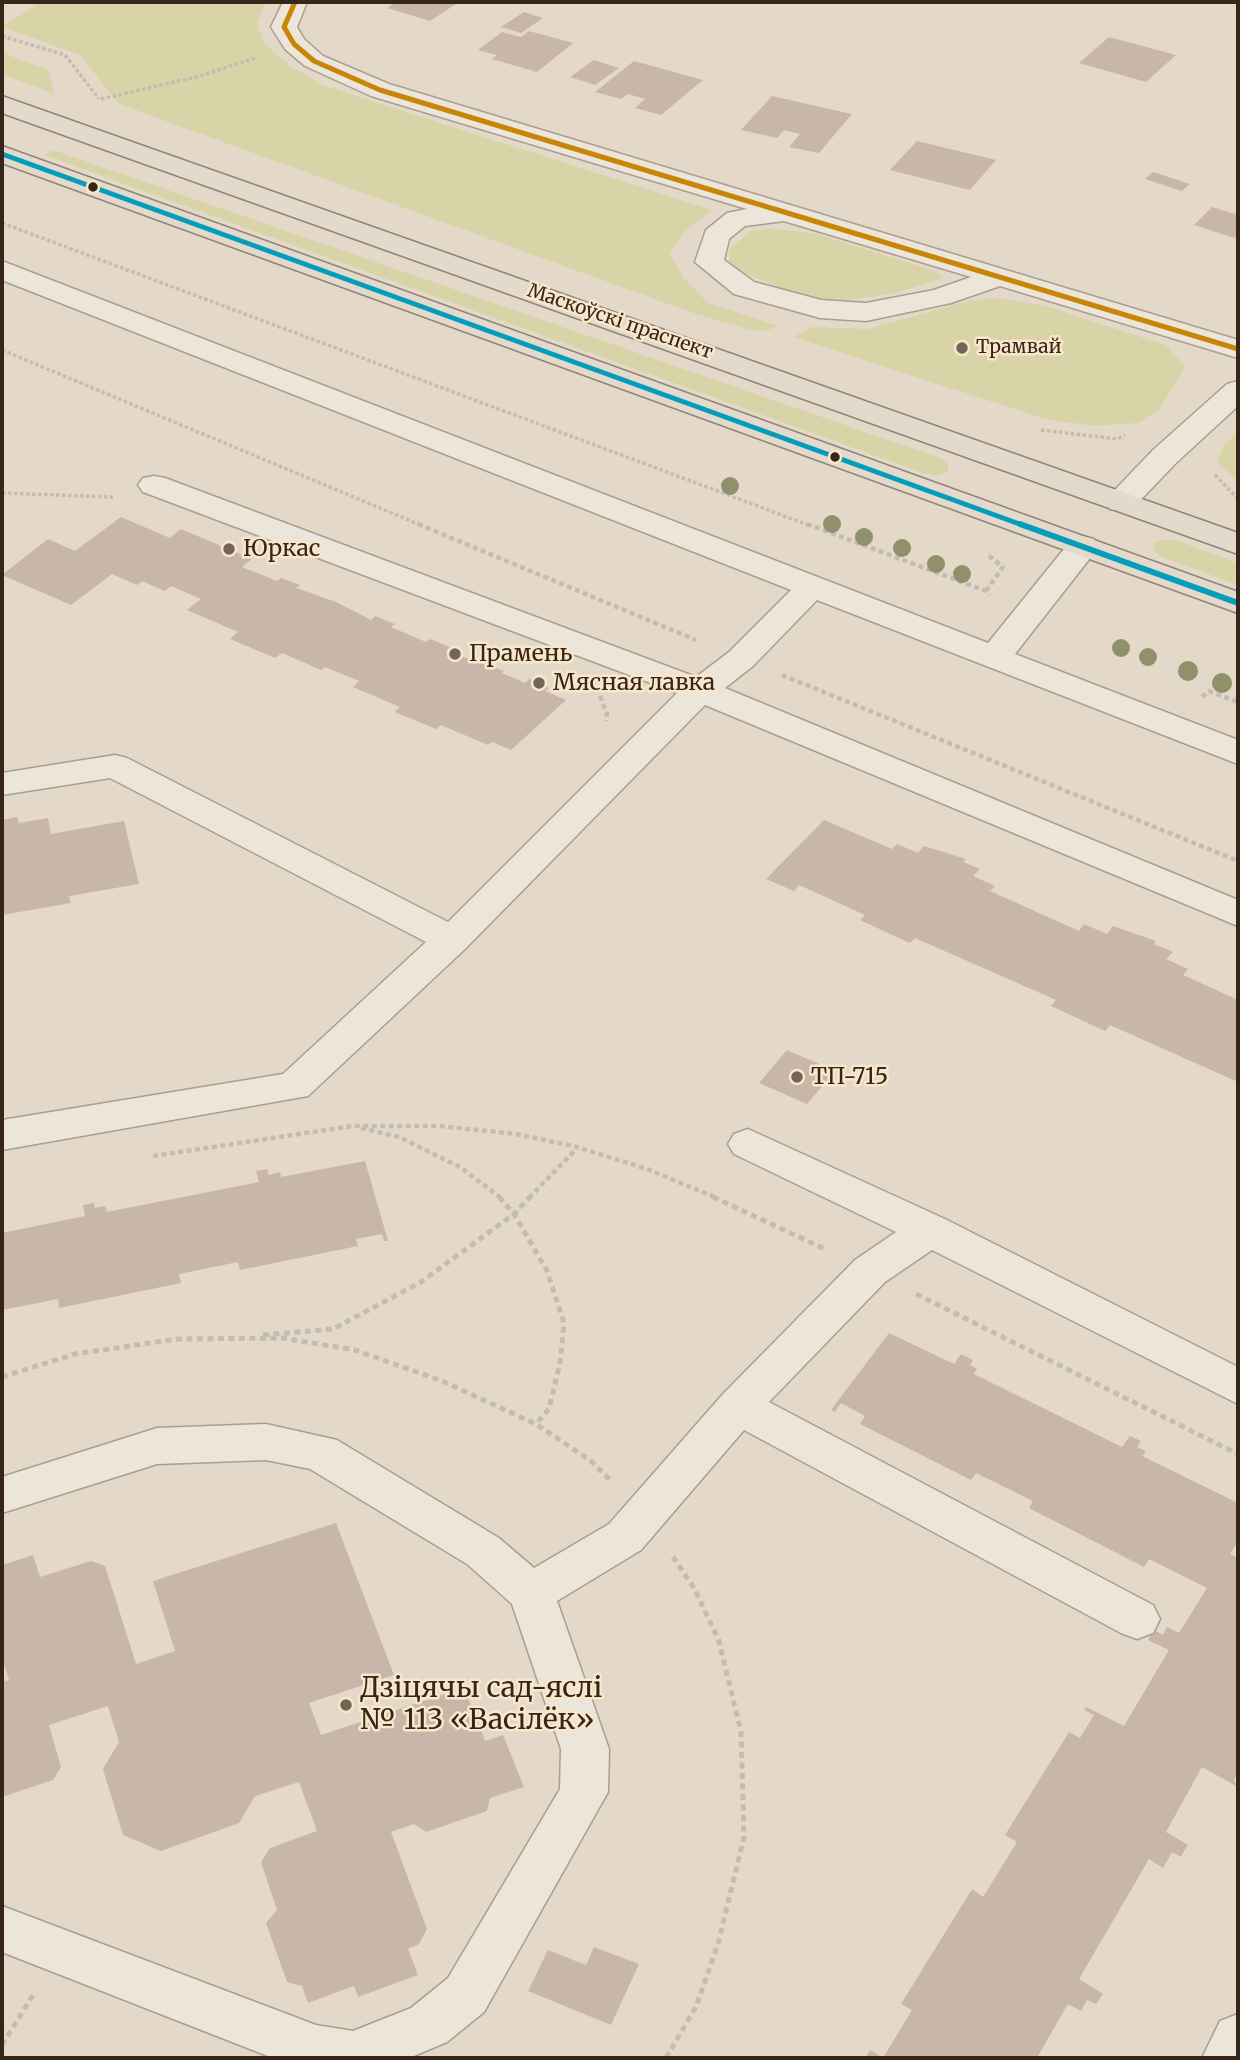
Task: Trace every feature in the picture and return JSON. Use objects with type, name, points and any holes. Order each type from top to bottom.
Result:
[{"type":"main road","name":"Маскоўскі праспект","points":[[2,104],[1238,544]]},
{"type":"main road","points":[[2,154],[1238,603]]},
{"type":"main road","points":[[1083,546],[1121,502]]},
{"type":"street","points":[[295,2],[284,27],[294,44],[314,61],[380,90],[1238,349]]},
{"type":"street","points":[[783,213],[737,219],[716,236],[709,262],[744,288],[820,309],[866,312],[941,297],[1000,276]]},
{"type":"street","points":[[2,270],[1238,753]]},
{"type":"street","points":[[1121,502],[1164,457],[1238,390]]},
{"type":"street","points":[[154,485],[700,690],[1238,914]]},
{"type":"street","points":[[994,658],[1083,546]]},
{"type":"street","points":[[2,1135],[294,1086],[452,940],[557,831],[599,795],[700,690],[741,659],[813,586]]},
{"type":"street","points":[[2,783],[115,766],[452,940]]},
{"type":"street","points":[[748,1144],[930,1230],[1238,1387]]},
{"type":"street","points":[[531,1593],[625,1537],[738,1406],[870,1271],[930,1230]]},
{"type":"street","points":[[738,1406],[1137,1619]]},
{"type":"street","points":[[2,1496],[157,1446],[266,1442],[321,1453],[483,1551],[531,1593],[585,1749],[584,1792],[466,1995],[429,2025],[353,2056],[316,2050],[2,1928]]},
{"type":"street","points":[[1228,2058],[1238,2039]]},
{"type":"path","points":[[2,36],[65,55],[100,100],[113,104]]},
{"type":"path","points":[[100,100],[200,76],[294,44]]},
{"type":"path","points":[[2,223],[986,591],[995,611],[961,644]]},
{"type":"path","points":[[2,350],[741,659],[1238,861]]},
{"type":"path","points":[[1037,429],[1117,439],[1128,433]]},
{"type":"path","points":[[1215,475],[1238,499]]},
{"type":"path","points":[[2,493],[118,497]]},
{"type":"path","points":[[598,691],[607,714],[604,727]]},
{"type":"path","points":[[353,1126],[399,1137],[460,1167],[499,1195],[514,1214],[547,1271],[564,1324],[560,1363],[549,1409],[536,1424]]},
{"type":"path","points":[[139,1158],[353,1126],[440,1126],[516,1134],[578,1147],[699,1190],[870,1271],[1238,1454]]},
{"type":"path","points":[[232,1338],[333,1329],[421,1282],[514,1214],[578,1147]]},
{"type":"shaded area","points":[[41,2],[266,2],[257,22],[263,42],[290,66],[325,86],[712,210],[686,230],[669,253],[684,278],[708,303],[779,326],[765,331],[750,330],[693,313],[119,104],[80,55],[2,27]]},
{"type":"shaded area","points":[[2,53],[49,70],[54,94],[2,74]]},
{"type":"shaded area","points":[[53,150],[940,458],[948,464],[948,472],[938,476],[923,473],[44,155]]},
{"type":"shaded area","points":[[773,228],[816,234],[936,271],[943,278],[892,294],[847,300],[804,297],[748,275],[729,262],[730,248],[751,231]]},
{"type":"shaded area","points":[[998,298],[1046,306],[1166,345],[1185,366],[1160,409],[1138,423],[1094,426],[1045,419],[793,337],[812,327],[868,329],[972,300]]},
{"type":"shaded area","points":[[1238,431],[1238,481],[1217,462],[1224,446]]},
{"type":"shaded area","points":[[1176,540],[1238,563],[1238,585],[1161,557],[1153,550],[1155,543]]},
{"type":"building","points":[[396,2],[459,2],[430,21],[387,8]]},
{"type":"building","points":[[524,12],[543,18],[521,33],[501,27]]},
{"type":"building","points":[[529,31],[573,43],[537,72],[492,59],[497,55],[478,50],[502,32],[521,37]]},
{"type":"building","points":[[1109,37],[1176,55],[1146,82],[1079,63]]},
{"type":"building","points":[[594,60],[619,68],[595,85],[570,77]]},
{"type":"building","points":[[634,61],[703,80],[661,115],[635,108],[645,99],[628,94],[621,99],[595,92]]},
{"type":"building","points":[[772,96],[852,114],[819,153],[789,147],[800,134],[784,130],[777,138],[741,130]]},
{"type":"building","points":[[917,141],[996,160],[970,190],[890,170]]},
{"type":"building","points":[[1153,172],[1190,184],[1182,191],[1145,179]]},
{"type":"building","points":[[1212,207],[1238,215],[1238,239],[1194,225]]},
{"type":"building","points":[[121,517],[170,538],[181,529],[252,559],[242,567],[277,581],[281,578],[300,585],[296,588],[336,602],[371,620],[375,616],[395,624],[391,627],[426,642],[430,639],[450,647],[446,651],[504,671],[502,673],[525,683],[529,679],[539,683],[549,688],[545,691],[566,700],[511,750],[492,742],[488,745],[441,725],[436,729],[395,712],[400,707],[353,687],[359,681],[325,667],[321,670],[282,653],[275,658],[230,639],[238,632],[187,610],[201,599],[171,586],[165,591],[142,581],[137,585],[112,574],[71,605],[2,575],[48,539],[75,551]]},
{"type":"building","points":[[17,817],[19,823],[48,818],[51,834],[124,821],[139,884],[69,896],[71,903],[2,915],[2,820]]},
{"type":"building","points":[[824,820],[892,849],[897,844],[918,853],[924,846],[966,859],[963,862],[980,869],[973,876],[995,886],[990,891],[1079,931],[1084,924],[1107,934],[1113,926],[1156,941],[1154,944],[1173,952],[1166,959],[1188,969],[1183,975],[1238,1000],[1238,1082],[1110,1025],[1105,1031],[1051,1006],[1056,1000],[915,938],[910,943],[860,920],[865,915],[799,885],[794,891],[766,879]]},
{"type":"building","name":"ТП-715","points":[[787,1050],[835,1071],[807,1104],[759,1083]]},
{"type":"building","points":[[365,1161],[388,1241],[384,1241],[382,1234],[356,1239],[358,1246],[240,1270],[238,1262],[179,1274],[181,1283],[59,1308],[58,1299],[2,1310],[2,1233],[85,1216],[83,1205],[94,1203],[95,1208],[105,1206],[107,1212],[259,1182],[256,1171],[267,1169],[269,1175],[280,1172],[281,1177]]},
{"type":"building","points":[[889,1333],[954,1364],[961,1354],[973,1360],[970,1365],[977,1369],[974,1374],[1122,1447],[1130,1436],[1141,1441],[1137,1447],[1146,1451],[1142,1456],[1238,1503],[1238,1541],[1230,1554],[1238,1558],[1238,1772],[1234,1780],[1238,1787],[1202,1767],[1166,1832],[1188,1845],[1181,1857],[1172,1852],[1163,1868],[1149,1859],[1079,1979],[1103,1994],[1096,2004],[1087,2000],[1081,2011],[1068,2004],[1037,2058],[883,2058],[912,2010],[901,2004],[972,1889],[983,1897],[1017,1842],[1005,1835],[1069,1732],[1080,1738],[1094,1715],[1084,1710],[1086,1707],[1124,1726],[1169,1650],[1148,1640],[1154,1630],[1163,1635],[1167,1627],[1179,1633],[1207,1588],[1149,1559],[1144,1567],[1029,1508],[1033,1501],[976,1473],[971,1480],[860,1424],[865,1416],[841,1403],[835,1412],[831,1410]]},
{"type":"building","points":[[336,1523],[394,1675],[309,1703],[321,1735],[451,1692],[468,1698],[485,1741],[503,1735],[524,1787],[490,1798],[487,1811],[426,1832],[414,1824],[391,1832],[427,1929],[419,1944],[408,1949],[418,1975],[358,1997],[354,1986],[308,2003],[302,1986],[287,1982],[266,1923],[277,1910],[261,1862],[270,1848],[317,1831],[299,1782],[255,1796],[239,1823],[161,1851],[123,1835],[103,1769],[119,1742],[108,1706],[49,1725],[61,1767],[53,1780],[2,1797],[2,1682],[9,1680],[2,1658],[2,1565],[33,1555],[40,1577],[91,1561],[105,1566],[136,1664],[175,1651],[153,1581]]},
{"type":"building","points":[[594,1947],[639,1964],[611,2025],[528,1991],[548,1950],[586,1965]]},
{"type":"building","points":[[870,2050],[883,2058],[865,2058]]},
{"type":"transit line","points":[[295,2],[284,27],[294,44],[314,61],[380,90],[1238,349]]},
{"type":"transit line","points":[[2,154],[1238,603]]},
{"type":"place","name":"Трамвай","points":[[962,348]]},
{"type":"place","name":"Юркас","points":[[229,549]]},
{"type":"place","name":"Прамень","points":[[455,654]]},
{"type":"place","name":"Мясная лавка","points":[[539,683]]},
{"type":"place","name":"ТП-715","points":[[797,1077]]},
{"type":"place","name":"Дзіцячы сад-яслі № 113 «Васілёк»","points":[[346,1705]]}]
